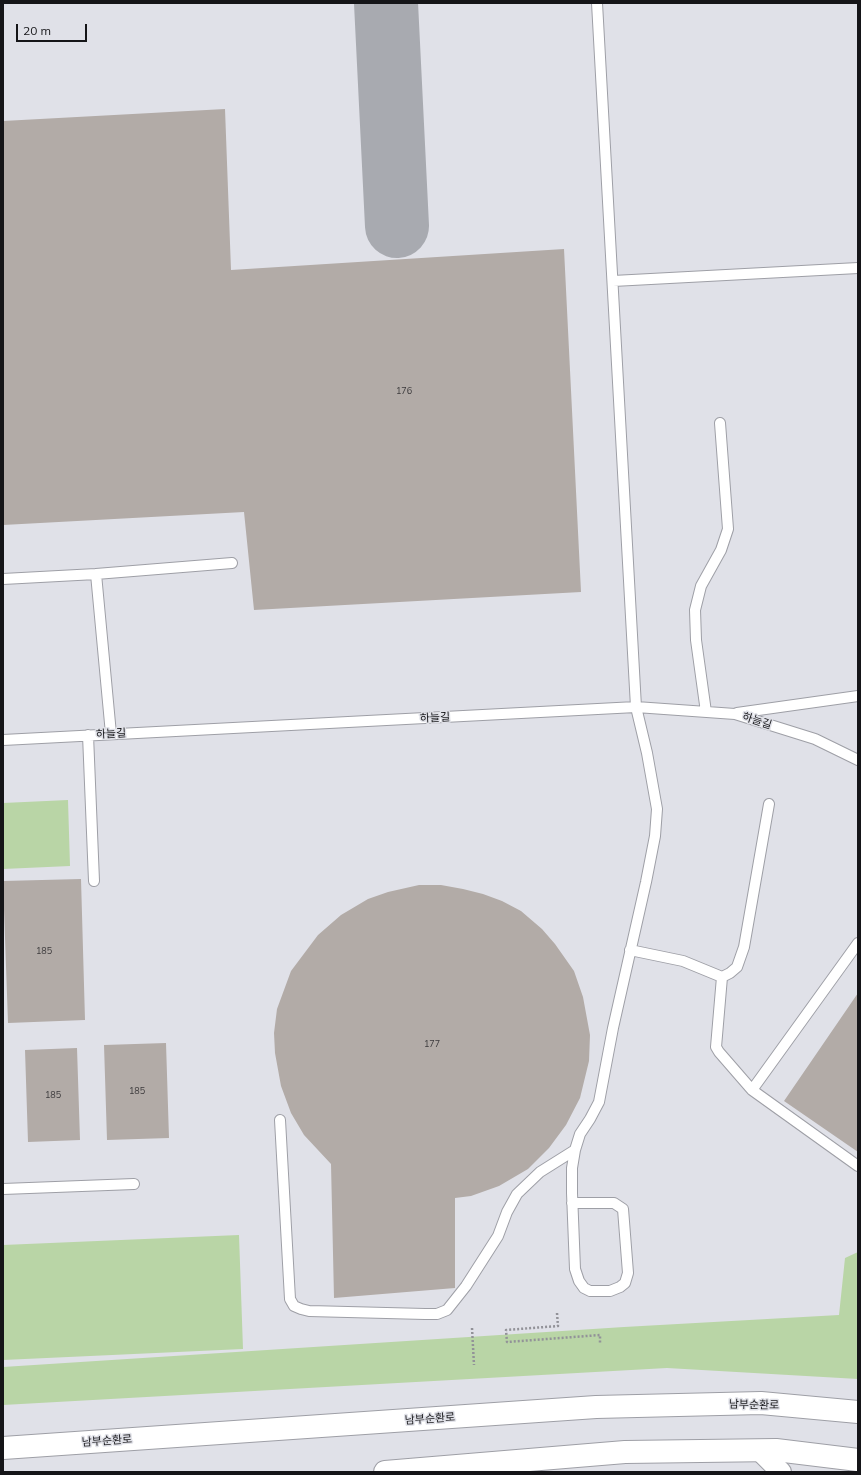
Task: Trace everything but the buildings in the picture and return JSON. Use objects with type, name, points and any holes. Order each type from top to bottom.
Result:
[{"type":"main road","name":"남부순환로","points":[[3,1448],[596,1408],[761,1404],[858,1412]]},
{"type":"main road","points":[[385,1472],[625,1452],[776,1450],[858,1460]]},
{"type":"street","points":[[759,1450],[781,1472]]},
{"type":"lane","points":[[572,1203],[614,1203],[623,1209],[628,1273],[626,1283],[620,1287],[610,1291],[590,1291],[584,1288],[579,1281],[575,1269],[572,1203],[572,1168],[575,1150],[580,1134],[599,1102],[612,1028],[654,843],[657,809],[647,753],[636,707],[597,3]]},
{"type":"lane","points":[[613,281],[858,268]]},
{"type":"lane","points":[[706,712],[696,640],[695,610],[701,586],[721,550],[728,529],[720,423]]},
{"type":"lane","points":[[3,579],[96,574],[232,563]]},
{"type":"lane","points":[[96,574],[111,734]]},
{"type":"lane","points":[[735,714],[858,696]]},
{"type":"lane","name":"하늘길","points":[[3,740],[636,707],[735,714],[815,739],[858,760]]},
{"type":"lane","points":[[88,735],[94,881]]},
{"type":"lane","points":[[630,950],[683,961],[722,977],[737,967],[744,948],[769,804]]},
{"type":"lane","points":[[752,1090],[858,943]]},
{"type":"lane","points":[[722,977],[716,1047],[752,1090],[858,1166]]},
{"type":"lane","points":[[280,1120],[290,1299],[294,1306],[309,1311],[437,1314],[447,1310],[466,1286],[495,1241],[507,1212],[517,1194],[540,1172],[575,1150]]},
{"type":"lane","points":[[3,1189],[134,1184]]},
{"type":"path","points":[[557,1313],[558,1326],[506,1330],[507,1342],[600,1335],[600,1344]]},
{"type":"path","points":[[472,1328],[474,1365]]},
{"type":"green space","points":[[68,800],[70,866],[3,869],[3,803]]},
{"type":"green space","points":[[239,1235],[243,1349],[3,1360],[3,1245]]},
{"type":"green space","points":[[858,1252],[858,1379],[667,1368],[3,1405],[3,1367],[624,1327],[839,1315],[845,1258]]},
{"type":"taxiway","points":[[386,3],[397,226]]}]
